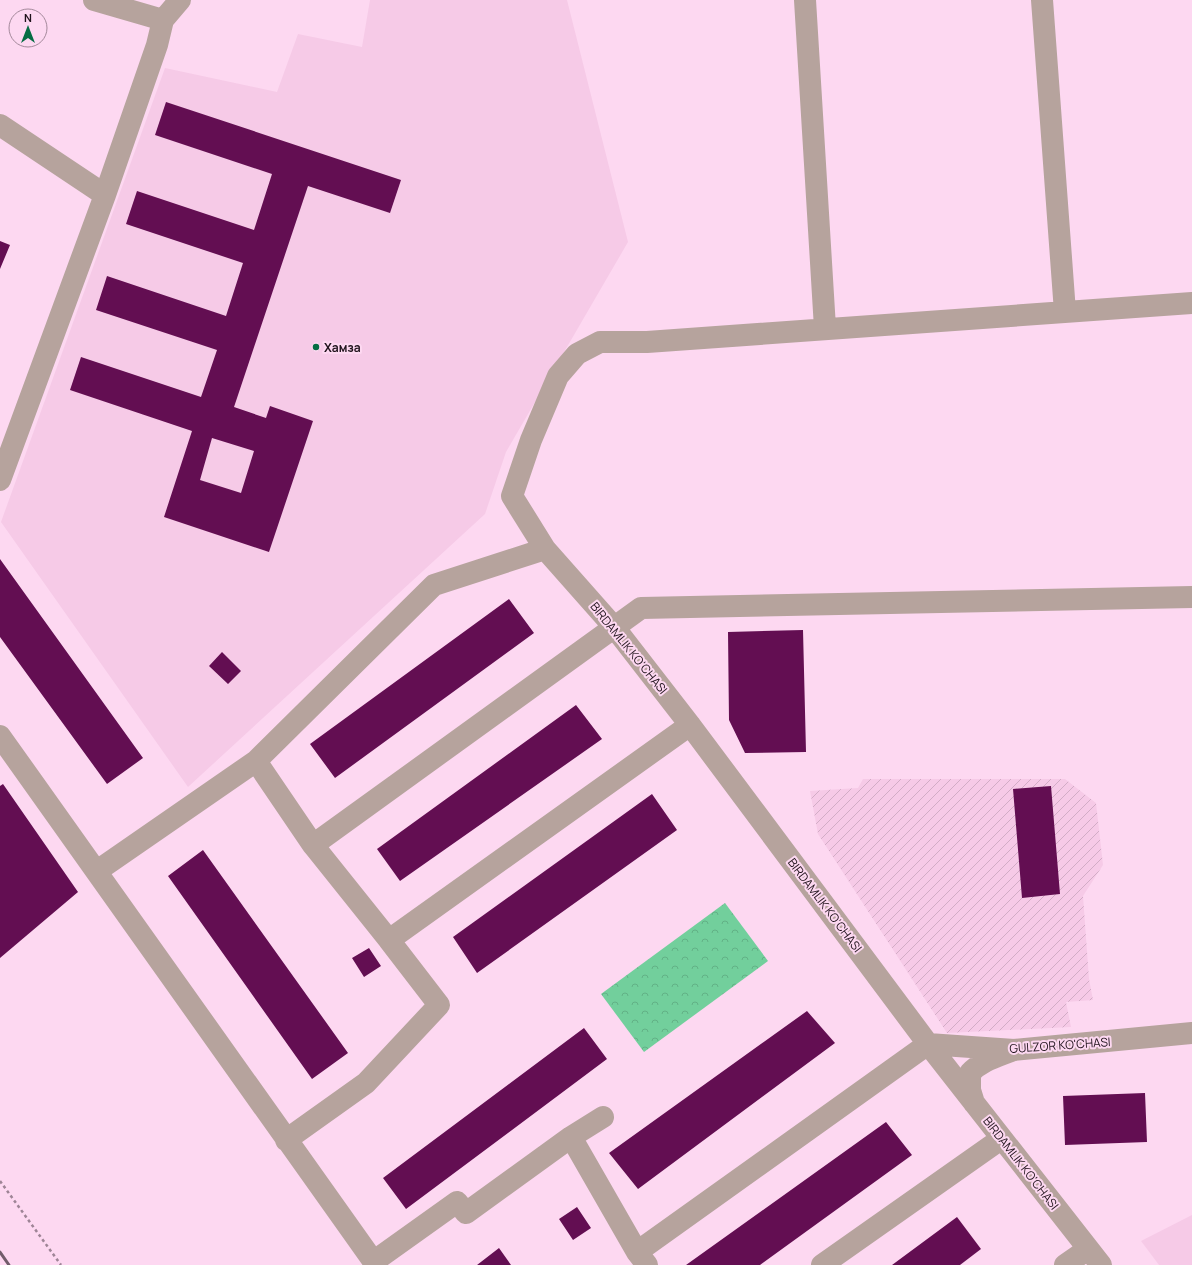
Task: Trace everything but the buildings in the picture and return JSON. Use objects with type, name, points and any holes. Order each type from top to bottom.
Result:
[{"type":"street","points":[[94,0],[163,20]]},
{"type":"street","points":[[0,480],[105,195],[157,45],[163,20],[180,0]]},
{"type":"street","points":[[805,0],[825,328],[1192,303]]},
{"type":"street","points":[[1042,0],[1065,312]]},
{"type":"street","points":[[0,125],[105,195]]},
{"type":"street","name":"BIRDAMLIK KO'CHASI","points":[[825,328],[647,342],[600,342],[577,354],[558,376],[531,440],[512,496],[545,549],[614,627],[690,725],[975,1106],[1094,1257]]},
{"type":"street","points":[[97,871],[256,761],[434,585],[545,549]]},
{"type":"street","points":[[313,845],[641,608],[1192,597]]},
{"type":"street","points":[[389,940],[690,725]]},
{"type":"street","points":[[0,736],[374,1263],[458,1202],[466,1213],[571,1137],[603,1117]]},
{"type":"street","points":[[256,761],[313,845],[439,1005],[366,1083],[286,1140]]},
{"type":"street","name":"GULZOR KO'CHASI","points":[[928,1044],[1014,1050],[1192,1033]]},
{"type":"street","points":[[571,1137],[642,1258],[928,1044]]},
{"type":"street","points":[[975,1106],[970,1090],[970,1073],[977,1066],[988,1060],[1014,1050]]},
{"type":"street","points":[[822,1265],[1001,1139]]},
{"type":"street","points":[[1065,1265],[1094,1257]]},
{"type":"path","points":[[0,1181],[61,1265]]},
{"type":"shaded area","name":"Хамза","points":[[370,0],[567,0],[628,242],[506,452],[485,514],[188,787],[1,522],[165,68],[277,92],[298,34],[362,47]]},
{"type":"shaded area","points":[[863,779],[1065,779],[1096,803],[1103,865],[1083,896],[1089,979],[1093,1000],[1066,1002],[1071,1027],[947,1033],[818,834],[810,791],[858,788]]},
{"type":"shaded area","points":[[1192,1215],[1192,1265],[1159,1265],[1141,1241]]},
{"type":"green space","points":[[725,903],[768,961],[644,1052],[601,994]]},
{"type":"railway","points":[[0,1252],[9,1265]]},
{"type":"place","name":"Хамза","points":[[316,347]]}]
